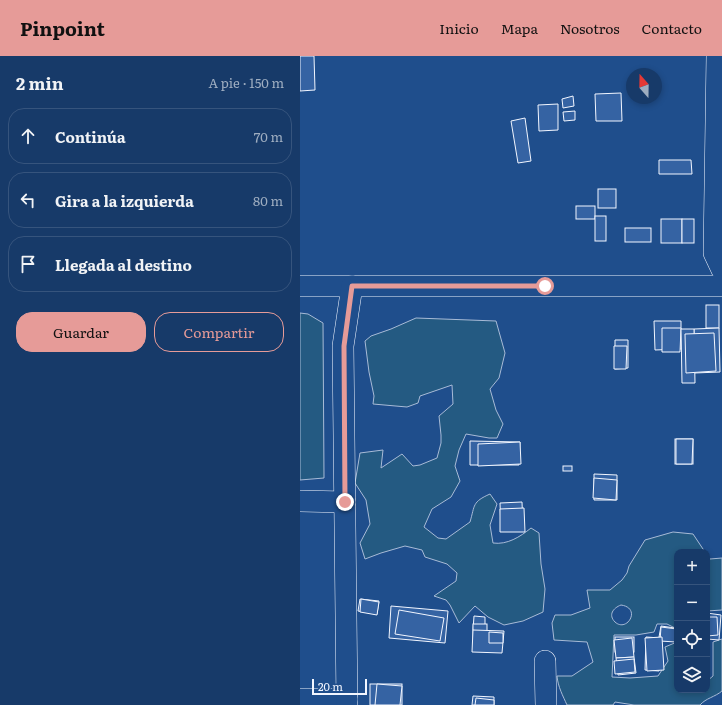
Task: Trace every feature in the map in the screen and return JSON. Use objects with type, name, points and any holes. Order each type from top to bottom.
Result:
[{"type":"street","points":[[717,56],[714,253],[722,270]]},
{"type":"street","points":[[300,286],[722,286]]},
{"type":"street","points":[[300,699],[347,702],[344,346],[352,286]]},
{"type":"street","points":[[300,501],[345,502]]},
{"type":"street","points":[[545,661],[546,705]]},
{"type":"shaded area","points":[[300,313],[308,314],[323,323],[324,478],[300,480]]},
{"type":"shaded area","points":[[416,318],[496,321],[505,353],[499,378],[490,389],[496,410],[503,424],[497,438],[466,434],[459,450],[455,466],[460,481],[451,497],[432,509],[424,527],[438,538],[446,539],[470,522],[477,502],[490,494],[497,504],[490,525],[493,543],[508,542],[531,528],[539,533],[541,564],[545,589],[543,612],[523,621],[504,625],[488,617],[475,606],[459,623],[446,600],[434,596],[456,581],[457,573],[447,564],[425,557],[422,550],[405,546],[365,559],[360,543],[370,524],[366,500],[355,483],[360,453],[383,450],[381,468],[402,454],[413,466],[420,465],[437,458],[441,443],[439,416],[453,404],[452,385],[420,396],[418,403],[407,407],[373,404],[374,396],[365,341],[371,336]]},
{"type":"shaded area","points":[[673,532],[693,534],[703,549],[674,549],[674,628],[667,624],[657,624],[654,632],[636,635],[614,635],[612,677],[630,678],[658,676],[668,661],[665,647],[674,643],[674,693],[710,693],[710,678],[713,676],[713,642],[722,639],[722,691],[700,705],[634,705],[615,702],[613,705],[567,705],[557,676],[572,676],[593,662],[587,642],[554,640],[552,623],[555,615],[571,615],[590,608],[587,590],[610,590],[622,580],[627,573],[629,566],[645,540]],"holes":[[[621,605],[631,610],[630,619],[624,624],[620,625],[615,622],[612,617],[612,612]]]},
{"type":"shaded area","points":[[722,558],[722,610],[710,611],[710,559]]},
{"type":"building","points":[[300,56],[314,56],[315,90],[300,91]]},
{"type":"building","points":[[621,93],[622,121],[596,121],[595,94]]},
{"type":"building","points":[[573,96],[574,106],[563,108],[562,99]]},
{"type":"building","points":[[558,104],[558,130],[539,131],[538,105]]},
{"type":"building","points":[[575,111],[575,120],[564,121],[563,112]]},
{"type":"building","points":[[525,118],[531,161],[518,163],[511,121]]},
{"type":"building","points":[[659,160],[691,160],[692,174],[659,174]]},
{"type":"building","points":[[598,189],[616,189],[616,208],[598,208]]},
{"type":"building","points":[[576,206],[595,206],[595,219],[576,219]]},
{"type":"building","points":[[595,216],[606,216],[606,241],[595,241]]},
{"type":"building","points":[[661,219],[682,219],[682,243],[661,243]]},
{"type":"building","points":[[682,219],[694,219],[694,243],[682,243]]},
{"type":"building","points":[[625,228],[651,228],[651,242],[625,242]]},
{"type":"building","points":[[706,305],[719,305],[719,328],[706,328]]},
{"type":"building","points":[[654,321],[681,321],[681,349],[655,350]]},
{"type":"building","points":[[662,328],[681,328],[680,352],[662,352]]},
{"type":"building","points":[[719,328],[720,372],[694,373],[694,329]]},
{"type":"building","points":[[681,329],[694,329],[695,383],[682,383]]},
{"type":"building","points":[[714,333],[716,371],[686,373],[685,334]]},
{"type":"building","points":[[615,340],[628,340],[628,368],[615,369]]},
{"type":"building","points":[[614,346],[627,346],[626,369],[614,369]]},
{"type":"building","points":[[675,439],[693,439],[693,464],[675,464]]},
{"type":"building","points":[[676,439],[693,439],[692,464],[676,464]]},
{"type":"building","points":[[470,441],[520,442],[519,465],[470,465]]},
{"type":"building","points":[[520,442],[521,464],[478,466],[478,444]]},
{"type":"building","points":[[563,466],[572,466],[572,471],[563,471]]},
{"type":"building","points":[[594,474],[617,475],[617,500],[594,500]]},
{"type":"building","points":[[594,478],[617,480],[616,500],[593,498]]},
{"type":"building","points":[[522,502],[523,528],[501,529],[500,503]]},
{"type":"building","points":[[524,508],[525,532],[500,532],[500,509]]},
{"type":"building","points":[[360,599],[379,601],[377,614],[358,611]]},
{"type":"building","points":[[361,599],[379,602],[377,615],[360,612]]},
{"type":"building","points":[[391,606],[448,611],[445,643],[389,638]]},
{"type":"building","points":[[399,610],[444,618],[440,641],[395,634]]},
{"type":"building","points":[[710,613],[721,615],[719,640],[710,639]]},
{"type":"building","points":[[474,616],[485,617],[485,631],[473,630]]},
{"type":"building","points":[[710,617],[717,617],[718,635],[710,636]]},
{"type":"building","points":[[473,624],[487,624],[487,643],[473,643]]},
{"type":"building","points":[[661,626],[674,628],[673,639],[659,637]]},
{"type":"building","points":[[661,627],[674,629],[674,642],[660,641]]},
{"type":"building","points":[[473,630],[504,631],[502,653],[472,652]]},
{"type":"building","points":[[489,632],[503,633],[503,643],[489,643]]},
{"type":"building","points":[[615,637],[634,637],[634,652],[615,652]]},
{"type":"building","points":[[646,637],[661,638],[659,671],[645,670]]},
{"type":"building","points":[[662,637],[664,670],[647,671],[645,638]]},
{"type":"building","points":[[632,638],[634,657],[616,658],[614,640]]},
{"type":"building","points":[[634,657],[636,673],[618,675],[616,658]]},
{"type":"building","points":[[634,659],[635,672],[615,674],[614,661]]},
{"type":"building","points":[[370,684],[402,684],[402,705],[370,705]]},
{"type":"building","points":[[377,684],[402,686],[400,705],[375,705]]},
{"type":"building","points":[[473,696],[494,697],[494,705],[472,705]]},
{"type":"building","points":[[476,698],[494,700],[494,705],[475,705]]},
{"type":"route","points":[[345,502],[344,346],[352,286],[545,286]]}]
